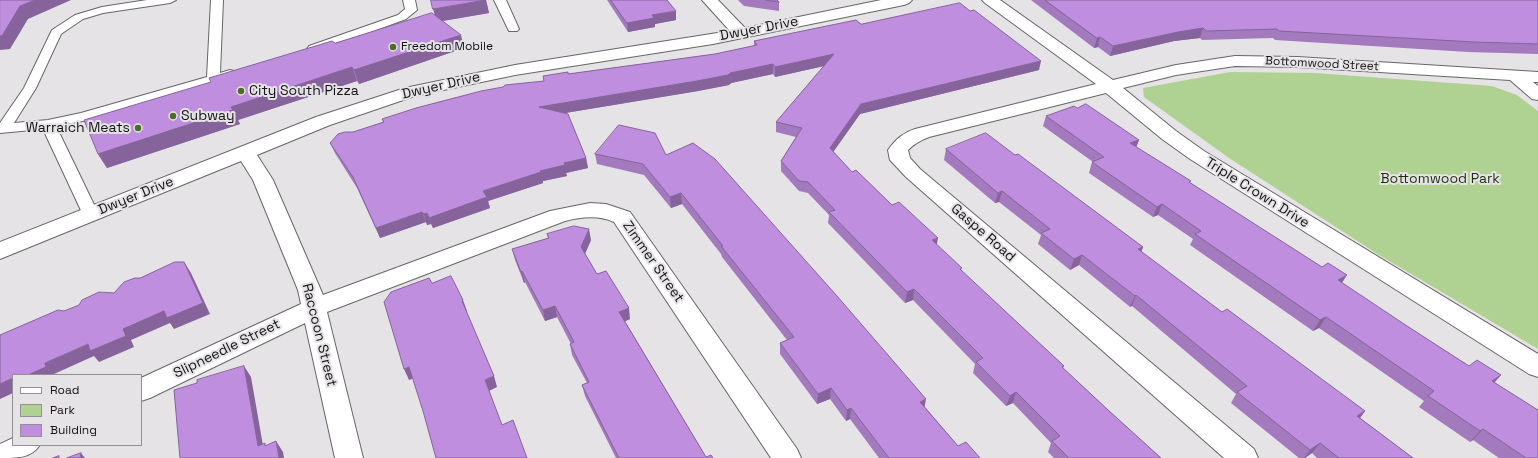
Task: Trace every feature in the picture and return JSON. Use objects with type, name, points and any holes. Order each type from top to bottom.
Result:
[{"type":"street","points":[[710,0],[742,33]]},
{"type":"street","name":"Dwyer Drive","points":[[0,251],[323,121],[411,92],[515,70],[742,33],[904,0]]},
{"type":"street","name":"Triple Crown Drive","points":[[990,0],[1109,86],[1169,135],[1203,159],[1538,367]]},
{"type":"street","name":"Bottomwood Street","points":[[1109,86],[1176,70],[1235,61],[1297,62],[1516,77],[1538,77]]},
{"type":"street","points":[[1516,77],[1538,95]]},
{"type":"street","name":"Gaspe Road","points":[[1109,86],[922,133],[911,137],[904,142],[898,150],[900,160],[1244,458]]},
{"type":"street","name":"Raccoon Street","points":[[246,152],[263,180],[310,290],[349,458]]},
{"type":"street","name":"Zimmer Street","points":[[314,308],[558,216],[581,210],[592,209],[613,213],[622,217],[787,458]]},
{"type":"street","name":"Slipneedle Street","points":[[142,390],[314,308]]},
{"type":"street","points":[[0,458],[24,446]]},
{"type":"lane","points":[[2,129],[30,88],[56,32],[79,17],[102,10],[170,0]]},
{"type":"lane","points":[[214,78],[217,0]]},
{"type":"lane","points":[[299,54],[402,17],[411,10],[409,0]]},
{"type":"lane","points":[[500,0],[513,29]]},
{"type":"lane","points":[[2,129],[48,124],[83,117],[242,70]]},
{"type":"lane","points":[[48,124],[91,215]]},
{"type":"green space","name":"Bottomwood Park","points":[[1230,72],[1315,73],[1492,86],[1517,95],[1538,111],[1538,349],[1379,255],[1229,158],[1144,97],[1143,88]]},
{"type":"building","points":[[0,0],[35,0],[20,6],[2,36],[0,36]]},
{"type":"building","points":[[431,0],[486,0],[433,9]]},
{"type":"building","points":[[611,0],[667,0],[676,11],[652,15],[654,18],[627,23]]},
{"type":"building","points":[[766,0],[777,0],[779,2]]},
{"type":"building","points":[[1045,0],[1538,0],[1538,44],[1474,42],[1279,31],[1277,29],[1206,31],[1203,28],[1113,46],[1100,37],[1097,38]]},
{"type":"building","points":[[960,3],[970,11],[974,10],[1041,61],[861,104],[830,148],[852,172],[856,170],[892,205],[899,202],[938,238],[932,240],[962,268],[960,269],[1064,366],[1062,367],[1161,458],[1069,458],[1052,441],[1060,436],[1016,392],[1010,396],[976,362],[983,358],[914,289],[907,292],[829,212],[835,210],[808,182],[799,181],[781,161],[802,128],[776,122],[834,54],[775,67],[773,64],[697,81],[539,107],[568,114],[586,158],[564,163],[565,165],[540,171],[541,172],[483,191],[487,197],[429,218],[427,213],[424,214],[422,212],[376,228],[353,177],[330,143],[338,134],[353,132],[384,122],[382,119],[416,108],[481,91],[503,87],[505,85],[544,81],[543,76],[715,54],[757,45],[754,41],[856,20],[861,24]]},
{"type":"building","points":[[432,13],[461,35],[354,70],[352,67],[231,107],[233,110],[98,154],[84,120],[211,82],[209,78],[332,41],[335,43]]},
{"type":"building","points":[[1086,104],[1139,140],[1130,143],[1191,181],[1189,182],[1322,267],[1328,263],[1347,275],[1338,280],[1407,326],[1469,366],[1477,360],[1501,375],[1492,381],[1538,410],[1538,458],[1526,458],[1483,429],[1480,431],[1428,396],[1434,391],[1326,317],[1320,320],[1195,234],[1201,231],[1162,204],[1157,207],[1092,162],[1104,157],[1046,116],[1074,106],[1077,108]]},
{"type":"building","points":[[619,125],[655,133],[666,155],[693,143],[715,159],[926,399],[920,402],[958,446],[966,442],[980,458],[889,458],[851,408],[847,410],[831,388],[818,394],[780,343],[794,337],[721,246],[723,246],[681,193],[670,197],[643,164],[595,154]]},
{"type":"building","points":[[986,133],[1015,155],[1018,154],[1143,247],[1138,249],[1222,312],[1227,309],[1365,411],[1357,416],[1413,458],[1339,458],[1320,443],[1310,450],[1237,392],[1247,386],[1136,295],[1135,296],[1082,255],[1074,259],[1041,233],[1050,229],[1002,191],[998,193],[946,149]]},
{"type":"building","points":[[574,226],[589,229],[581,247],[597,274],[606,271],[629,308],[619,312],[706,457],[711,455],[713,458],[619,458],[582,385],[589,382],[570,344],[574,342],[555,306],[543,310],[522,271],[521,272],[512,249],[549,238],[547,234]]},
{"type":"building","points":[[175,262],[184,262],[203,303],[167,318],[164,311],[123,329],[126,336],[90,351],[88,344],[45,363],[46,367],[30,374],[12,374],[12,378],[0,384],[0,335],[58,310],[64,311],[79,305],[82,300],[99,292],[114,293],[124,282],[135,278],[140,278]]},
{"type":"building","points":[[451,276],[463,300],[462,301],[494,376],[485,380],[502,425],[513,420],[527,458],[436,458],[409,367],[404,369],[384,302],[391,292],[429,278],[432,283]]},
{"type":"building","points":[[244,366],[258,446],[265,443],[265,446],[276,441],[279,458],[180,458],[174,390],[197,383],[197,380]]},
{"type":"building","points":[[81,453],[80,458],[67,458]]},
{"type":"place","name":"Freedom Mobile","points":[[393,47]]},
{"type":"place","name":"City South Pizza","points":[[241,91]]},
{"type":"place","name":"Subway","points":[[173,116]]},
{"type":"place","name":"Warraich Meats","points":[[138,128]]}]
